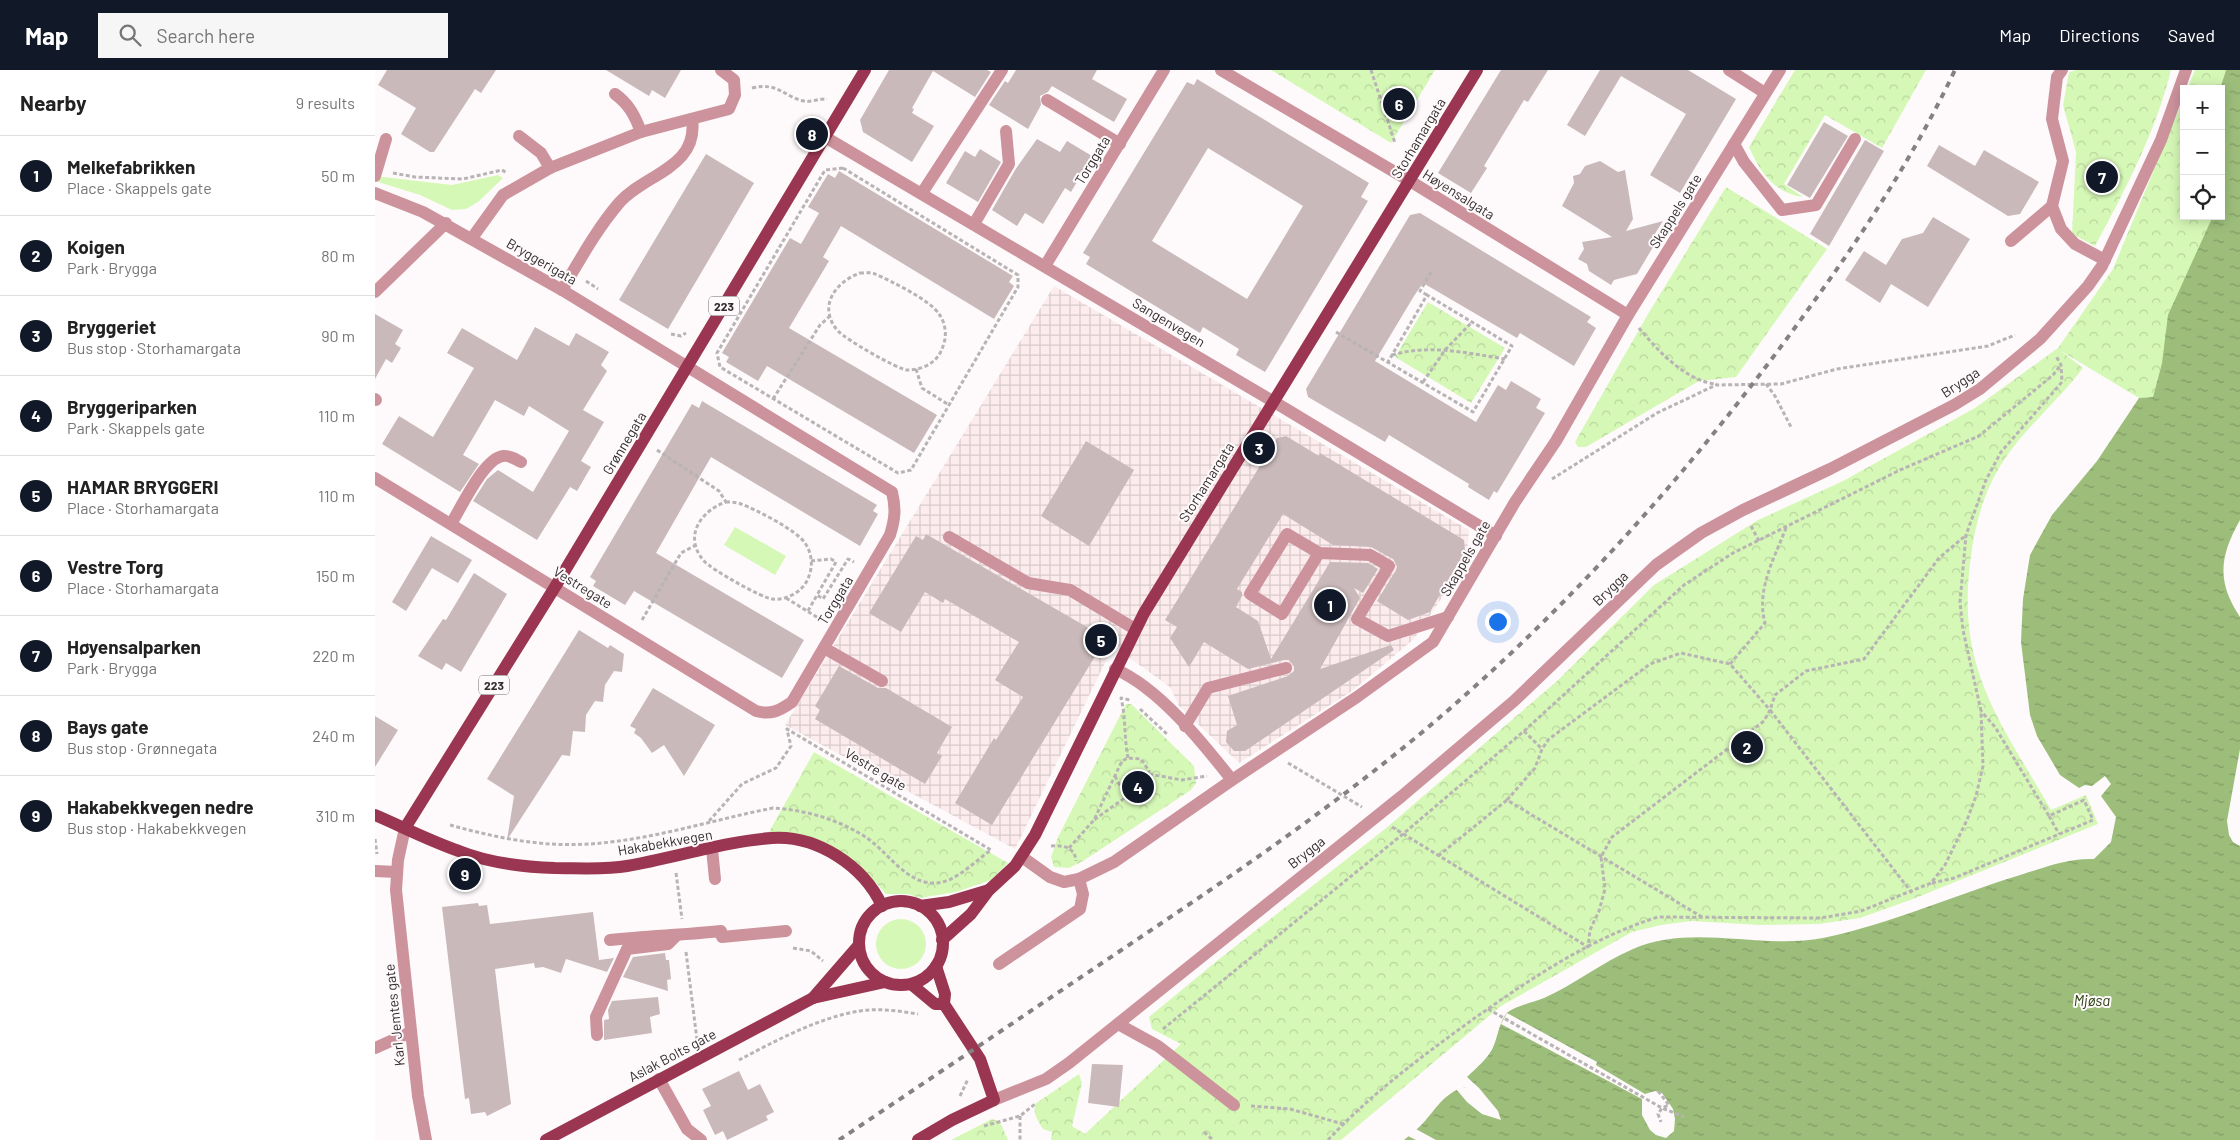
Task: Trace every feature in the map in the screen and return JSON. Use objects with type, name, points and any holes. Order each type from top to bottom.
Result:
[{"type":"main road","name":"Grønnegata","points":[[405,828],[555,587],[865,70]]},
{"type":"main road","name":"Storhamargata","points":[[942,940],[971,914],[989,890],[1022,856],[1035,835],[1135,629],[1167,572],[1410,182],[1477,70]]},
{"type":"main road","name":"Hakabekkvegen","points":[[375,815],[459,852],[507,864],[555,868],[624,866],[773,838],[800,840],[825,849],[846,861],[865,879],[882,906]]},
{"type":"main road","name":"Storhamargata","points":[[920,906],[949,902],[989,890]]},
{"type":"main road","points":[[901,902],[920,906],[935,920],[942,940],[942,951],[936,966],[925,977],[911,984],[900,985],[885,982],[869,970],[861,956],[859,946],[861,931],[865,922],[882,906],[901,902]]},
{"type":"main road","name":"Aslak Bolts gate","points":[[813,998],[859,946]]},
{"type":"main road","points":[[918,1140],[952,1120],[994,1100],[980,1059],[944,1004],[945,994],[936,966]]},
{"type":"main road","name":"Aslak Bolts gate","points":[[546,1140],[813,998],[885,982]]},
{"type":"main road","points":[[911,984],[935,1004],[944,1004]]},
{"type":"street","points":[[472,238],[503,196],[551,168],[641,132],[729,109],[735,95],[734,80],[721,70]]},
{"type":"street","points":[[922,194],[1002,70]]},
{"type":"street","name":"Torggata","points":[[1045,266],[1164,70]]},
{"type":"street","name":"Høyensalgata","points":[[1221,70],[1301,111],[1410,182],[1628,315]]},
{"type":"street","points":[[1729,70],[1765,93]]},
{"type":"street","name":"Skappels gate","points":[[1022,856],[1055,880],[1068,882],[1079,879],[1114,862],[1232,780],[1357,697],[1433,642],[1496,536],[1556,441],[1628,315],[1780,70]]},
{"type":"street","points":[[2062,70],[2057,77],[2052,119],[2063,161],[2052,206],[2061,229],[2075,244],[2105,260]]},
{"type":"street","name":"Brygga","points":[[994,1100],[1046,1079],[1118,1024],[1377,816],[1514,702],[1656,565],[1701,533],[1743,510],[1830,469],[1954,406],[1980,389],[2040,339],[2088,286],[2105,260],[2161,140],[2187,70]]},
{"type":"street","points":[[615,94],[626,102],[635,115],[641,132]]},
{"type":"street","points":[[1047,100],[1120,144]]},
{"type":"street","points":[[562,290],[599,228],[621,201],[678,160],[688,147],[694,133],[692,119]]},
{"type":"street","points":[[974,224],[1009,164],[1006,131]]},
{"type":"street","points":[[519,136],[541,153],[551,168]]},
{"type":"street","name":"Sangenvegen","points":[[825,136],[1496,536]]},
{"type":"street","points":[[376,174],[386,139]]},
{"type":"street","points":[[1733,144],[1744,162],[1783,210],[1817,205],[1855,139]]},
{"type":"street","name":"Bryggerigata","points":[[375,193],[405,203],[446,223],[562,290],[892,492]]},
{"type":"street","points":[[2011,241],[2052,206]]},
{"type":"street","points":[[375,292],[446,223]]},
{"type":"street","points":[[451,524],[483,470],[493,460],[501,456],[509,456],[521,462]]},
{"type":"street","name":"Vestregate","points":[[375,478],[756,710],[766,714],[776,712]]},
{"type":"street","name":"Torggata","points":[[776,712],[792,702],[890,535],[895,519],[892,492]]},
{"type":"street","points":[[1319,553],[1283,614],[1250,594],[1287,534],[1319,553],[1370,555],[1389,566],[1357,619],[1388,636],[1448,617]]},
{"type":"street","points":[[949,537],[1028,583],[1069,590],[1135,629]]},
{"type":"street","points":[[824,648],[882,681]]},
{"type":"street","points":[[1185,726],[1208,688],[1286,668]]},
{"type":"street","points":[[1115,669],[1131,676],[1185,726],[1232,780]]},
{"type":"street","name":"Karl Jemtes gate","points":[[405,828],[397,872],[396,890],[418,1096],[426,1140]]},
{"type":"street","points":[[712,849],[715,879]]},
{"type":"street","points":[[375,871],[397,872]]},
{"type":"street","points":[[999,964],[1080,909],[1083,894],[1079,879]]},
{"type":"street","points":[[610,940],[657,934],[680,935],[721,931],[722,938],[786,931]]},
{"type":"street","points":[[597,1035],[596,1017],[627,949],[668,944],[680,935]]},
{"type":"street","points":[[1118,1024],[1148,1041],[1234,1105]]},
{"type":"street","points":[[375,1048],[411,1032]]},
{"type":"street","points":[[659,1079],[687,1128],[701,1140]]},
{"type":"path","points":[[1371,70],[1395,143]]},
{"type":"path","points":[[735,95],[764,86],[783,90],[805,102],[825,98],[843,108]]},
{"type":"path","points":[[843,168],[1018,275],[1018,287],[911,470],[898,473],[773,398],[720,366],[717,354],[825,170],[843,168]]},
{"type":"path","points":[[376,174],[463,179],[502,170],[523,185]]},
{"type":"path","points":[[573,272],[604,292]]},
{"type":"path","points":[[1334,331],[1473,412],[1512,346],[1420,291],[1431,272]]},
{"type":"path","points":[[860,273],[873,273],[931,305],[940,314],[945,327],[945,340],[941,352],[932,362],[916,369],[907,370],[895,366],[839,332],[830,315],[830,301],[833,291],[847,277],[860,273]]},
{"type":"path","points":[[1388,362],[1427,295]]},
{"type":"path","points":[[764,413],[820,325],[830,315]]},
{"type":"path","points":[[1628,315],[1651,342],[1687,373],[1705,383],[1723,385]]},
{"type":"path","points":[[1423,382],[1445,350],[1472,322]]},
{"type":"path","points":[[1547,483],[1657,413],[1716,385],[1781,384],[1837,369],[1988,346],[2033,328],[2040,339]]},
{"type":"path","points":[[666,333],[681,336],[687,332]]},
{"type":"path","points":[[1392,355],[1413,350],[1445,350],[1505,359]]},
{"type":"path","points":[[1931,883],[1945,865],[1976,796],[1983,766],[1981,711],[1963,630],[1960,602],[1966,535],[1986,480],[2001,452],[2062,382],[2061,365],[2056,356]]},
{"type":"path","points":[[1148,1041],[1403,834],[1524,731],[1684,584],[1733,553],[1900,470],[1979,436],[2053,375],[2061,365]]},
{"type":"path","points":[[916,369],[922,388],[949,405]]},
{"type":"path","points":[[1765,384],[1775,396],[1791,427]]},
{"type":"path","points":[[652,458],[661,442]]},
{"type":"path","points":[[657,450],[719,491],[726,502]]},
{"type":"path","points":[[726,502],[739,503],[796,534],[805,544],[811,561],[811,569],[807,582],[798,592],[787,598],[773,599],[760,596],[705,562],[696,545],[696,530],[699,521],[713,506],[726,502]]},
{"type":"path","points":[[1730,664],[1765,624],[1761,608],[1764,583],[1786,528]]},
{"type":"path","points":[[1588,947],[1590,930],[1599,911],[1605,889],[1601,856],[1611,837],[1765,721],[1775,695],[1806,671],[1864,659],[1939,558],[1966,535]]},
{"type":"path","points":[[631,634],[642,621],[681,554],[696,545]]},
{"type":"path","points":[[850,571],[859,555]]},
{"type":"path","points":[[807,611],[836,562],[831,559],[811,561]]},
{"type":"path","points":[[817,595],[823,600],[847,559],[855,563]]},
{"type":"path","points":[[787,598],[821,619]]},
{"type":"path","points":[[816,627],[825,611]]},
{"type":"path","points":[[634,616],[650,626]]},
{"type":"path","points":[[1438,856],[1507,800],[1535,768],[1542,749],[1549,739],[1650,664],[1681,653],[1730,664],[1770,710],[1912,893]]},
{"type":"path","points":[[1128,758],[1124,740],[1125,713],[1121,698],[1131,700]]},
{"type":"path","points":[[1138,707],[1171,738]]},
{"type":"path","points":[[1981,711],[1995,727],[2059,834]]},
{"type":"path","name":"Vestre gate","points":[[776,712],[787,729],[991,850]]},
{"type":"path","points":[[709,821],[742,784],[776,768],[791,746],[787,729]]},
{"type":"path","points":[[1524,731],[1542,749]]},
{"type":"path","points":[[1272,754],[1377,816],[1438,856],[1588,947]]},
{"type":"path","points":[[1069,848],[1094,820],[1144,784],[1149,774],[1146,764],[1141,759],[1128,758],[1122,761],[1094,820]]},
{"type":"path","points":[[1149,774],[1182,780],[1204,774],[1232,780]]},
{"type":"path","points":[[1199,785],[1204,774]]},
{"type":"path","points":[[1115,775],[1119,784],[1135,791]]},
{"type":"path","points":[[1507,800],[1702,917]]},
{"type":"path","points":[[1328,1140],[1381,1089],[1488,1009],[1588,947],[1633,925],[1658,917],[1782,920],[1821,918],[1861,911],[1912,893],[1931,883],[1954,878],[2093,820],[2084,800],[2049,816]]},
{"type":"path","points":[[1051,846],[1061,845],[1069,848],[1076,858],[1079,879]]},
{"type":"path","points":[[676,872],[680,935],[699,1058]]},
{"type":"path","points":[[788,946],[811,952],[826,963]]},
{"type":"path","points":[[738,1061],[781,1038],[860,1011],[886,1009],[923,1015],[944,1004]]},
{"type":"path","points":[[1488,1009],[1662,1108],[1684,1117]]},
{"type":"path","points":[[952,1120],[946,1107],[964,1091],[969,1073]]},
{"type":"path","points":[[1658,1091],[1669,1105],[1662,1108],[1658,1114],[1661,1122]]},
{"type":"path","points":[[1021,1140],[1020,1116],[1040,1100]]},
{"type":"path","points":[[1234,1105],[1290,1109],[1343,1124]]},
{"type":"path","points":[[1204,1132],[1213,1140]]},
{"type":"shaded area","points":[[1054,286],[1469,530],[1466,562],[1414,639],[1352,691],[1239,763],[1179,706],[1170,687],[1113,646],[1015,849],[785,725]]},
{"type":"green space","points":[[1271,70],[1435,70],[1391,143]]},
{"type":"green space","points":[[1795,70],[1926,70],[1882,148],[1825,115],[1784,184],[1803,197],[1784,191],[1769,180],[1758,165],[1749,147]]},
{"type":"green space","points":[[2077,70],[2171,70],[2157,116],[2139,160],[2095,246],[2072,234],[2076,152],[2063,105],[2069,72]]},
{"type":"green space","points":[[2195,70],[2226,70],[2221,85],[2189,85]]},
{"type":"green space","points":[[2180,107],[2180,220],[2212,220],[2162,363],[2153,397],[2139,398],[2061,351],[2083,368],[2023,436],[1997,471],[1982,506],[1971,556],[1968,595],[1969,630],[1985,691],[2014,748],[2051,810],[2086,795],[2098,824],[1913,899],[1860,918],[1819,924],[1760,925],[1691,921],[1661,925],[1632,932],[1501,1006],[1341,1140],[1051,1140],[1052,1132],[1043,1129],[1039,1123],[1035,1114],[1035,1104],[1079,1074],[1082,1083],[1072,1126],[1085,1134],[1181,1044],[1152,1029],[1149,1017],[1218,960],[1385,829],[1556,682],[1654,585],[1758,520],[1843,481],[1975,408],[2058,348],[2113,269]]},
{"type":"green space","points":[[498,175],[503,178],[478,202],[466,209],[452,210],[420,195],[375,181],[375,176],[452,185]]},
{"type":"green space","points":[[1726,187],[1827,249],[1736,377],[1699,381],[1586,447],[1578,447],[1575,442],[1648,314]]},
{"type":"green space","points":[[1428,302],[1505,348],[1471,403],[1395,357]]},
{"type":"green space","points":[[735,527],[786,556],[775,575],[724,545]]},
{"type":"green space","points":[[1126,704],[1131,704],[1194,766],[1196,783],[1191,790],[1083,861],[1069,868],[1054,867],[1051,857],[1058,837]]},
{"type":"green space","points":[[814,752],[1008,863],[991,880],[956,892],[920,898],[908,894],[886,894],[860,866],[835,848],[807,838],[769,832]]},
{"type":"green space","points":[[896,919],[906,919],[919,926],[926,939],[926,949],[919,962],[906,969],[896,969],[887,965],[880,958],[876,949],[876,939],[880,930],[887,923]]},
{"type":"green space","points":[[992,1119],[1000,1122],[1008,1140],[951,1140]]},
{"type":"water","name":"Mjøsa","points":[[2226,70],[2240,70],[2240,520],[2228,545],[2223,568],[2227,592],[2240,617],[2240,749],[2227,821],[2229,835],[2233,842],[2240,846],[2240,1140],[1404,1140],[1423,1124],[1448,1095],[1467,1087],[1467,1077],[1489,1054],[1502,1022],[1509,1011],[1544,998],[1633,949],[1679,938],[1702,937],[1799,941],[1823,938],[1897,918],[2046,867],[2074,860],[2094,859],[2111,842],[2116,817],[2101,796],[2111,784],[2105,776],[2092,786],[2085,785],[2079,788],[2060,775],[2037,736],[2030,715],[2021,642],[2023,599],[2030,555],[2052,515],[2097,461],[2139,398],[2153,397],[2162,363],[2168,315],[2211,220],[2225,220],[2225,85],[2221,85]]},
{"type":"pier","points":[[1507,1013],[1597,1062],[1596,1065],[1645,1094],[1655,1091],[1662,1093],[1673,1109],[1675,1119],[1674,1131],[1666,1138],[1656,1135],[1650,1130],[1642,1115],[1642,1099],[1501,1024]]},
{"type":"pier","points":[[1467,1077],[1498,1111],[1501,1120],[1482,1114],[1467,1102],[1456,1089],[1467,1087]]},
{"type":"pier","points":[[1414,1128],[1436,1140],[1416,1140],[1406,1135]]},
{"type":"building","points":[[387,70],[496,70],[481,93],[475,89],[434,152],[430,152],[401,134],[416,108],[378,85]]},
{"type":"building","points":[[606,70],[681,70],[665,98],[652,90],[649,96]]},
{"type":"building","points":[[889,70],[987,70],[991,72],[975,97],[933,71],[912,108],[914,109],[912,113],[934,126],[912,162],[863,132],[860,120]]},
{"type":"building","points":[[1016,70],[1097,70],[1092,79],[1127,99],[1114,122],[1052,86],[1048,92],[1040,96],[1041,105],[1028,129],[989,105],[1005,81],[1008,83]]},
{"type":"building","points":[[1501,70],[1548,70],[1528,102],[1524,100],[1484,166],[1487,168],[1471,193],[1438,173]]},
{"type":"building","points":[[1600,70],[1688,70],[1736,99],[1680,193],[1650,175],[1686,114],[1621,76],[1585,136],[1567,125]]},
{"type":"building","points":[[1197,79],[1369,183],[1361,197],[1368,201],[1265,372],[1236,355],[1239,349],[1203,327],[1200,333],[1086,264],[1090,257],[1083,253],[1187,82],[1194,85]],"holes":[[[1208,148],[1303,206],[1247,299],[1152,241]]]},
{"type":"building","points":[[1824,122],[1848,136],[1810,198],[1787,185]]},
{"type":"building","points":[[1037,139],[1060,152],[1067,141],[1092,156],[1071,192],[1065,188],[1043,224],[1025,213],[1017,226],[992,210],[1015,170]]},
{"type":"building","points":[[1865,140],[1884,151],[1829,246],[1810,234]]},
{"type":"building","points":[[1939,145],[1975,166],[1984,150],[2039,182],[2020,214],[2008,216],[1927,166]]},
{"type":"building","points":[[980,149],[1001,162],[978,202],[946,183],[965,151],[975,157]]},
{"type":"building","points":[[706,154],[754,183],[668,329],[619,300]]},
{"type":"building","points":[[1600,161],[1618,172],[1625,170],[1633,219],[1626,231],[1663,221],[1651,240],[1653,247],[1637,274],[1614,280],[1611,285],[1589,271],[1587,264],[1578,259],[1584,249],[1582,242],[1612,237],[1562,206],[1574,183],[1573,176],[1580,174],[1585,166]]},
{"type":"building","points":[[839,171],[1013,276],[1009,282],[1014,286],[994,319],[841,226],[823,257],[829,261],[789,328],[937,415],[914,453],[767,366],[758,381],[726,362],[729,357],[722,353],[790,238],[801,244],[819,213],[808,207],[828,174],[835,178]]},
{"type":"building","points":[[1420,213],[1591,317],[1587,322],[1596,328],[1574,366],[1520,333],[1517,338],[1423,283],[1414,296],[1375,361],[1476,422],[1498,385],[1506,390],[1511,381],[1541,399],[1536,408],[1545,413],[1497,493],[1494,491],[1489,500],[1468,487],[1469,484],[1389,435],[1385,442],[1308,397],[1306,389],[1410,215]]},
{"type":"building","points":[[1933,217],[1970,239],[1928,307],[1891,284],[1880,303],[1845,280],[1864,251],[1886,265],[1902,239],[1923,233]]},
{"type":"building","points":[[375,314],[403,330],[395,344],[401,348],[392,363],[386,359],[375,379]]},
{"type":"building","points":[[535,327],[569,346],[576,333],[609,352],[601,365],[607,371],[583,410],[604,422],[581,461],[591,467],[577,491],[570,487],[537,540],[473,501],[487,479],[498,470],[533,492],[569,431],[529,406],[524,416],[495,400],[463,455],[479,464],[460,492],[382,444],[399,416],[433,437],[474,368],[447,353],[462,328],[517,360]]},
{"type":"building","points":[[702,401],[877,505],[873,511],[878,514],[860,546],[711,457],[656,553],[804,640],[782,678],[634,591],[625,605],[593,586],[596,581],[590,577],[692,404],[699,408]]},
{"type":"building","points":[[1286,436],[1319,456],[1320,453],[1464,540],[1465,551],[1430,612],[1408,620],[1377,601],[1396,570],[1397,566],[1393,559],[1371,547],[1333,545],[1283,514],[1237,589],[1242,592],[1242,596],[1236,607],[1258,621],[1271,659],[1330,562],[1368,563],[1378,569],[1363,593],[1354,588],[1360,598],[1320,669],[1391,645],[1394,650],[1245,751],[1234,751],[1226,742],[1227,731],[1237,725],[1228,696],[1288,676],[1294,671],[1294,666],[1289,660],[1284,660],[1248,669],[1204,642],[1189,667],[1170,638],[1177,627],[1165,620],[1277,438]]},
{"type":"building","points":[[1086,441],[1134,470],[1089,546],[1041,516]]},
{"type":"building","points":[[926,534],[1099,634],[1102,645],[992,825],[955,803],[994,738],[996,740],[1023,697],[995,680],[1019,642],[945,599],[943,603],[925,592],[901,632],[869,613],[916,536],[923,540]]},
{"type":"building","points":[[431,536],[472,560],[458,583],[432,568],[406,611],[392,602]]},
{"type":"building","points":[[474,573],[507,594],[461,672],[446,663],[442,670],[418,656],[443,619],[446,620]]},
{"type":"building","points":[[579,630],[608,648],[610,645],[624,654],[622,672],[614,671],[605,685],[603,702],[595,701],[586,715],[585,732],[573,731],[570,756],[562,755],[507,840],[514,796],[487,779]]},
{"type":"building","points":[[839,666],[878,688],[886,688],[952,727],[937,753],[942,756],[925,784],[815,719],[820,710],[815,706]]},
{"type":"building","points":[[653,688],[715,725],[684,776],[664,745],[652,753],[641,738],[634,733],[636,729],[630,726]]},
{"type":"building","points":[[375,716],[398,730],[375,767]]},
{"type":"building","points":[[478,903],[479,906],[487,905],[490,924],[593,912],[599,960],[614,958],[607,972],[566,959],[561,973],[543,967],[535,968],[534,963],[495,969],[511,1104],[487,1116],[485,1112],[471,1114],[469,1098],[465,1099],[442,907]]},
{"type":"building","points":[[665,953],[666,960],[669,960],[671,979],[667,980],[668,991],[623,977],[633,957]]},
{"type":"building","points":[[658,997],[660,1014],[650,1017],[652,1033],[604,1040],[604,1020],[609,1019],[608,1010],[612,1001]]},
{"type":"building","points":[[1092,1064],[1123,1065],[1119,1107],[1088,1103]]},
{"type":"building","points":[[739,1071],[748,1090],[760,1084],[774,1112],[766,1116],[768,1120],[727,1140],[723,1131],[715,1135],[703,1110],[711,1106],[702,1089]]},
{"type":"railway","points":[[839,1140],[1269,849],[1414,739],[1469,692],[1522,642],[1624,538],[1719,427],[1764,369],[1868,224],[1905,164],[1955,70]]},
{"type":"place","name":"Vestre Torg","points":[[1399,104]]},
{"type":"place","name":"Bays gate","points":[[812,134]]},
{"type":"place","name":"Høyensalparken","points":[[2102,177]]},
{"type":"place","name":"Bryggeriet","points":[[1259,448]]},
{"type":"place","name":"Melkefabrikken","points":[[1330,605]]},
{"type":"place","name":"HAMAR BRYGGERI","points":[[1101,640]]},
{"type":"place","name":"Koigen","points":[[1747,747]]},
{"type":"place","name":"Bryggeriparken","points":[[1138,787]]},
{"type":"place","name":"Hakabekkvegen nedre","points":[[465,874]]}]
